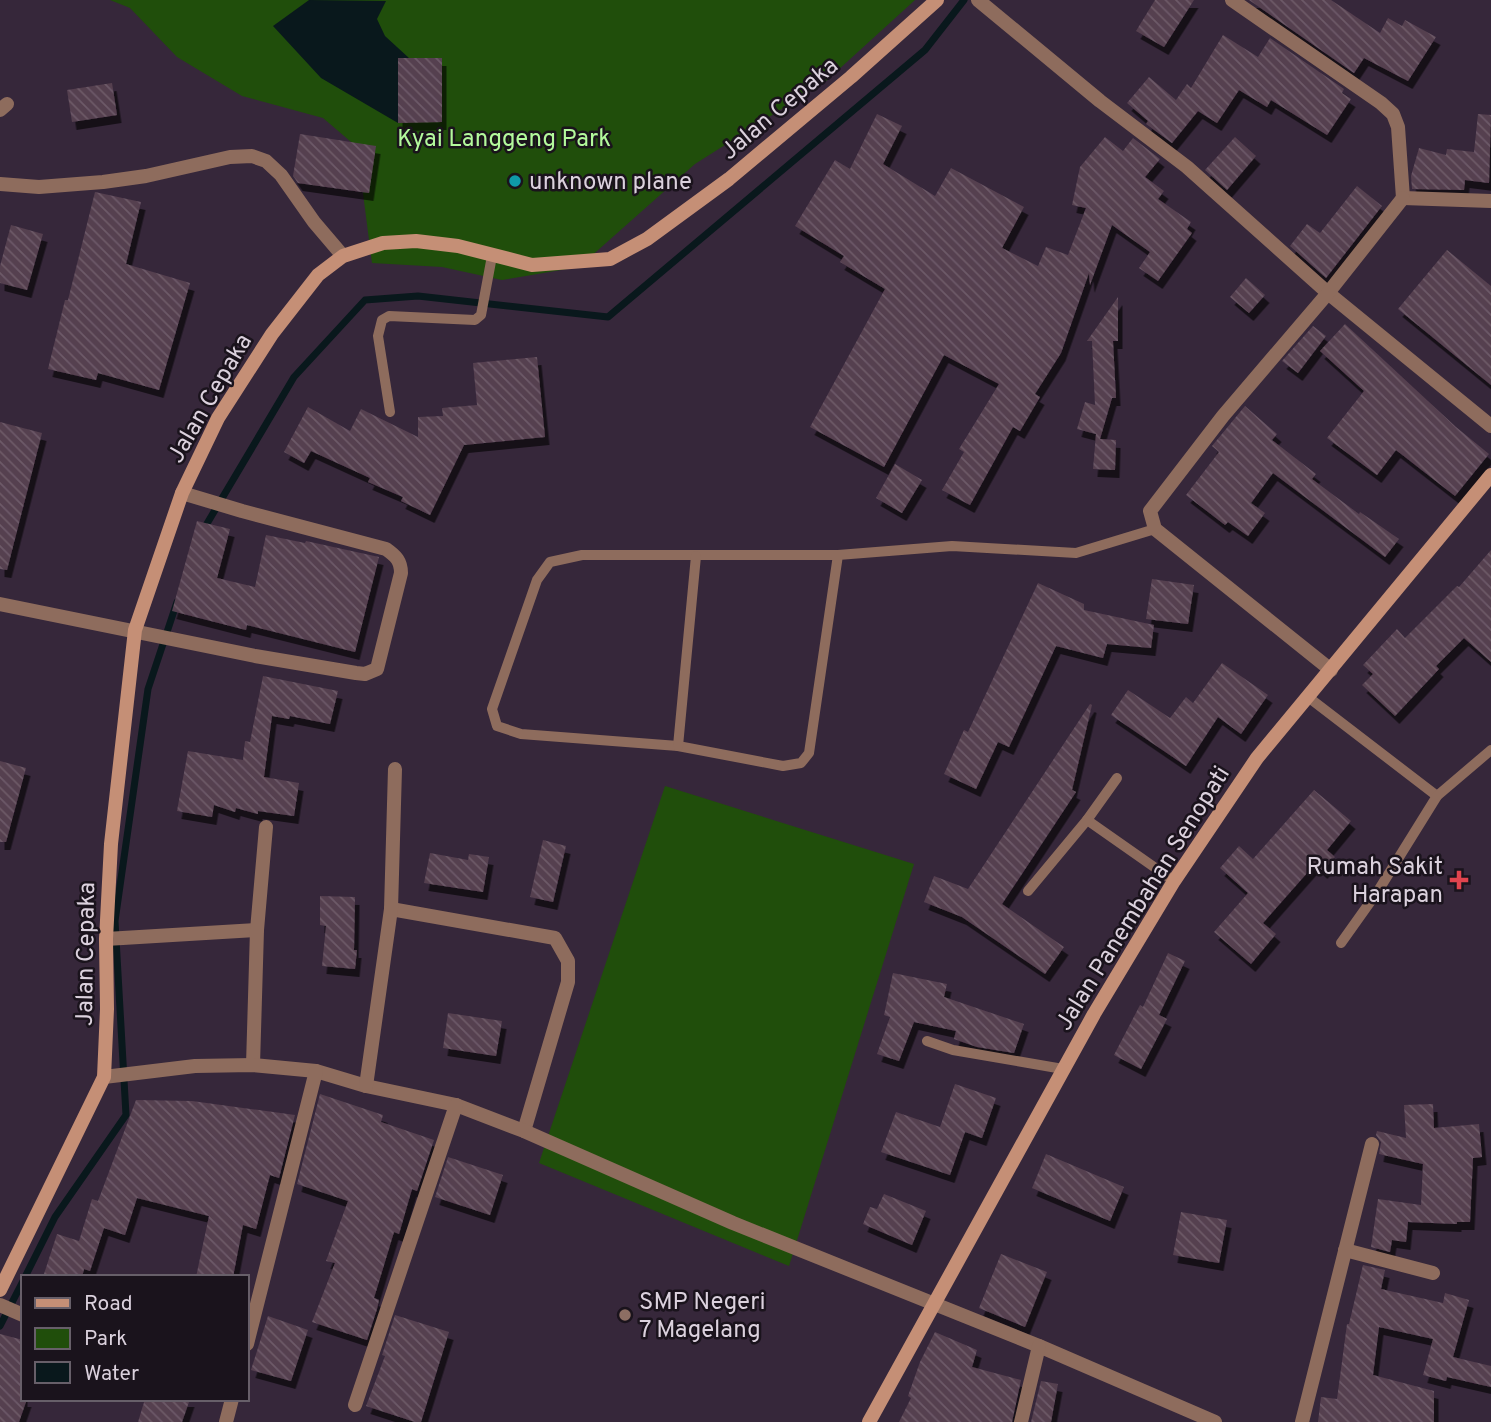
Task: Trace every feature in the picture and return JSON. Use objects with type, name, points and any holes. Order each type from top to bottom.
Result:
[{"type":"street","name":"Jalan Cepaka","points":[[0,1290],[104,1077],[106,939],[111,844],[135,630],[182,493],[218,418],[272,334],[318,275],[343,256],[383,243],[416,241],[458,246],[532,265],[610,259],[647,239],[729,180],[937,0]]},
{"type":"street","points":[[978,0],[1110,108],[1188,167],[1328,293],[1491,426]]},
{"type":"street","points":[[1232,0],[1393,114],[1398,127],[1404,198],[1328,293],[1223,416],[1153,506],[1150,519],[1155,529],[1331,670]]},
{"type":"street","points":[[0,184],[39,187],[103,182],[146,176],[230,157],[252,156],[266,161],[281,175],[314,222],[343,256]]},
{"type":"street","points":[[1404,198],[1491,201]]},
{"type":"street","name":"Jalan Panembahan Senopati","points":[[869,1422],[1094,1014],[1174,881],[1257,758],[1491,475]]},
{"type":"street","points":[[0,604],[255,656],[356,674],[373,672],[378,665],[401,573],[401,566],[395,555],[386,550],[182,493]]},
{"type":"street","points":[[366,1086],[391,909],[395,769]]},
{"type":"street","points":[[253,1065],[257,930],[266,827]]},
{"type":"street","points":[[391,909],[555,937],[568,961],[568,982],[524,1131]]},
{"type":"street","points":[[106,939],[257,930]]},
{"type":"street","points":[[104,1077],[195,1066],[253,1065],[316,1071],[366,1086],[456,1105],[524,1131],[733,1223],[1039,1346],[1215,1422]]},
{"type":"street","points":[[248,1340],[316,1071]]},
{"type":"street","points":[[355,1405],[456,1105]]},
{"type":"street","points":[[1301,1422],[1372,1144]]},
{"type":"street","points":[[1345,1250],[1433,1273]]},
{"type":"street","points":[[0,1305],[21,1314]]},
{"type":"street","points":[[1021,1422],[1039,1346]]},
{"type":"street","points":[[226,1422],[231,1401]]},
{"type":"lane","points":[[390,412],[378,336],[383,320],[389,316],[475,320],[481,314],[492,256]]},
{"type":"lane","points":[[838,555],[808,752],[801,763],[783,766],[678,746],[521,734],[497,726],[492,709],[537,580],[550,562],[582,555],[838,555],[952,546],[1076,553],[1155,529]]},
{"type":"lane","points":[[678,746],[696,556]]},
{"type":"lane","points":[[1308,697],[1437,796]]},
{"type":"lane","points":[[1341,943],[1378,891],[1437,796],[1491,750]]},
{"type":"lane","points":[[1028,891],[1087,820],[1117,778]]},
{"type":"lane","points":[[1087,820],[1174,881]]},
{"type":"lane","points":[[927,1041],[953,1050],[1063,1069]]},
{"type":"green space","name":"Kyai Langgeng Park","points":[[110,0],[915,0],[826,81],[695,164],[579,267],[502,280],[442,267],[372,263],[357,147],[323,118],[242,96],[177,57],[130,8]]},
{"type":"green space","points":[[665,786],[914,864],[789,1266],[539,1163]]},
{"type":"water","points":[[309,0],[386,1],[377,19],[385,36],[421,69],[398,123],[321,78],[273,26]]},
{"type":"building","points":[[1155,0],[1194,0],[1164,47],[1136,31]]},
{"type":"building","points":[[1249,0],[1331,0],[1380,33],[1388,18],[1402,26],[1405,20],[1436,37],[1408,81],[1364,58],[1354,73]]},
{"type":"building","points":[[1223,35],[1258,57],[1270,38],[1344,89],[1342,93],[1351,99],[1327,135],[1271,100],[1267,107],[1239,90],[1217,123],[1198,111],[1172,143],[1146,124],[1148,121],[1127,103],[1149,77],[1176,100],[1187,84],[1191,88]]},
{"type":"building","points":[[398,58],[442,58],[442,122],[398,123]]},
{"type":"building","points":[[112,83],[117,115],[72,122],[67,90]]},
{"type":"building","points":[[877,114],[902,126],[883,164],[935,196],[951,168],[1024,207],[1002,248],[1038,266],[1046,247],[1068,255],[1086,208],[1072,205],[1080,167],[1105,137],[1123,151],[1133,138],[1160,159],[1145,177],[1164,191],[1158,199],[1191,222],[1187,229],[1192,233],[1158,281],[1139,268],[1150,252],[1112,225],[1090,285],[1089,273],[1061,353],[1035,394],[1040,397],[1020,431],[1013,427],[970,505],[942,490],[964,452],[959,449],[999,384],[944,355],[884,467],[810,427],[885,289],[840,262],[844,256],[795,226],[835,160],[850,169]]},
{"type":"building","points":[[1478,114],[1491,115],[1489,183],[1465,180],[1464,190],[1412,189],[1411,176],[1419,148],[1446,155],[1447,149],[1474,152]]},
{"type":"building","points":[[300,134],[376,146],[369,193],[298,183],[293,176]]},
{"type":"building","points":[[1235,137],[1256,156],[1227,190],[1205,170]]},
{"type":"building","points":[[1357,186],[1382,206],[1326,278],[1290,246],[1307,224],[1320,233]]},
{"type":"building","points":[[95,192],[141,202],[126,264],[190,283],[159,390],[98,373],[96,380],[48,369]]},
{"type":"building","points":[[11,225],[43,234],[27,290],[0,283],[0,266]]},
{"type":"building","points":[[1447,250],[1491,286],[1491,385],[1398,309]]},
{"type":"building","points":[[1246,278],[1265,295],[1249,313],[1230,297]]},
{"type":"building","points":[[1118,297],[1118,341],[1113,341],[1116,398],[1112,398],[1100,439],[1116,440],[1115,470],[1093,469],[1096,434],[1077,429],[1085,402],[1095,405],[1092,341],[1087,341]]},
{"type":"building","points":[[1345,324],[1489,454],[1455,496],[1396,450],[1377,475],[1327,438],[1364,391],[1320,351]]},
{"type":"building","points":[[1313,326],[1326,336],[1298,373],[1282,361]]},
{"type":"building","points":[[537,357],[545,437],[464,445],[430,515],[401,501],[403,497],[368,482],[370,478],[311,451],[304,463],[284,452],[308,407],[350,431],[361,409],[418,437],[418,417],[443,416],[442,408],[477,405],[473,363]]},
{"type":"building","points":[[1245,406],[1277,434],[1272,440],[1316,474],[1312,479],[1359,514],[1360,512],[1399,539],[1385,557],[1273,473],[1251,503],[1265,513],[1248,536],[1228,522],[1225,525],[1186,495],[1219,452],[1212,446]]},
{"type":"building","points":[[0,422],[42,433],[7,570],[0,569]]},
{"type":"building","points":[[895,464],[922,480],[902,513],[876,498]]},
{"type":"building","points":[[197,521],[230,529],[217,578],[255,587],[266,535],[379,557],[355,652],[247,625],[246,630],[172,611]]},
{"type":"building","points":[[1491,550],[1491,662],[1464,638],[1436,666],[1439,669],[1395,716],[1362,685],[1373,674],[1363,665],[1397,629],[1405,638],[1457,586],[1459,587]]},
{"type":"building","points":[[1152,579],[1194,585],[1188,624],[1146,619]]},
{"type":"building","points":[[1038,583],[1084,604],[1084,610],[1154,625],[1151,648],[1107,644],[1103,658],[1056,646],[1009,747],[998,742],[976,789],[944,774],[964,730],[968,732]]},
{"type":"building","points":[[1222,663],[1268,695],[1241,734],[1218,717],[1186,766],[1111,715],[1128,690],[1170,718],[1186,697],[1193,703]]},
{"type":"building","points":[[263,676],[338,691],[330,724],[290,716],[289,719],[272,716],[264,777],[299,783],[294,816],[258,811],[258,814],[236,808],[235,812],[214,805],[212,817],[177,811],[188,751],[243,760],[245,741],[250,742]]},
{"type":"building","points":[[1090,704],[1092,705],[1072,790],[1076,792],[1002,904],[1064,947],[1045,974],[962,917],[924,902],[934,876],[968,889]]},
{"type":"building","points":[[0,761],[26,768],[6,842],[0,842]]},
{"type":"building","points":[[1314,790],[1351,821],[1327,850],[1335,857],[1323,871],[1315,864],[1263,923],[1276,934],[1251,964],[1214,932],[1248,893],[1220,868],[1239,846],[1253,859]]},
{"type":"building","points":[[543,840],[566,846],[553,902],[530,897]]},
{"type":"building","points":[[430,853],[468,860],[469,854],[489,857],[483,892],[424,883]]},
{"type":"building","points":[[320,896],[355,897],[355,969],[322,966],[326,926],[320,925]]},
{"type":"building","points":[[1168,953],[1185,961],[1159,1015],[1167,1019],[1141,1069],[1114,1055],[1140,1005],[1143,1007]]},
{"type":"building","points":[[893,973],[947,984],[944,997],[1024,1024],[1014,1053],[977,1047],[954,1039],[956,1031],[914,1022],[899,1061],[877,1054],[890,1017],[884,1015]]},
{"type":"building","points":[[448,1013],[502,1021],[496,1056],[443,1048]]},
{"type":"building","points":[[955,1084],[996,1098],[982,1138],[965,1132],[950,1175],[881,1152],[896,1112],[940,1127]]},
{"type":"building","points":[[320,1094],[383,1115],[381,1122],[434,1140],[417,1191],[412,1189],[399,1234],[394,1232],[374,1298],[379,1300],[367,1340],[312,1322],[335,1263],[326,1261],[348,1201],[297,1184]]},
{"type":"building","points":[[136,1100],[192,1101],[295,1115],[279,1178],[270,1175],[256,1229],[243,1225],[233,1275],[196,1275],[209,1216],[137,1198],[125,1235],[104,1228],[90,1271],[84,1269],[82,1275],[44,1275],[57,1234],[79,1241],[92,1199],[98,1201]]},
{"type":"building","points":[[1433,1104],[1434,1128],[1479,1124],[1482,1157],[1473,1158],[1470,1222],[1408,1222],[1406,1242],[1392,1240],[1390,1252],[1371,1247],[1378,1199],[1421,1205],[1423,1164],[1379,1154],[1381,1142],[1376,1135],[1377,1131],[1406,1138],[1404,1105]]},
{"type":"building","points":[[1046,1154],[1124,1187],[1110,1221],[1032,1188]]},
{"type":"building","points":[[448,1157],[503,1175],[490,1215],[435,1197]]},
{"type":"building","points":[[884,1194],[926,1211],[912,1245],[863,1224],[870,1207],[877,1209]]},
{"type":"building","points":[[1181,1212],[1227,1220],[1219,1263],[1173,1255]]},
{"type":"building","points":[[1001,1254],[1047,1272],[1025,1327],[979,1308]]},
{"type":"building","points":[[1363,1265],[1385,1270],[1381,1289],[1443,1303],[1445,1293],[1469,1300],[1453,1357],[1491,1366],[1491,1387],[1447,1377],[1446,1381],[1423,1375],[1433,1339],[1379,1327],[1373,1375],[1434,1391],[1434,1422],[1318,1422],[1321,1397],[1337,1399],[1347,1324]]},
{"type":"building","points":[[395,1315],[449,1332],[421,1422],[366,1406],[385,1356],[382,1355]]},
{"type":"building","points":[[268,1316],[308,1330],[291,1381],[251,1370]]},
{"type":"building","points":[[935,1332],[977,1350],[972,1367],[1021,1380],[1012,1422],[899,1422],[911,1398],[908,1396],[920,1362]]},
{"type":"building","points":[[0,1334],[21,1339],[21,1401],[26,1401],[19,1422],[0,1422]]},
{"type":"building","points":[[1041,1381],[1058,1384],[1051,1422],[1031,1422]]},
{"type":"building","points":[[144,1401],[189,1401],[182,1422],[138,1422]]},
{"type":"waterway","points":[[202,532],[294,377],[365,300],[418,296],[608,317],[925,50],[964,0]]},
{"type":"waterway","points":[[26,1275],[55,1217],[126,1115],[115,921],[148,689],[177,602]]},
{"type":"waterway","points":[[0,1326],[21,1285]]},
{"type":"place","name":"unknown plane","points":[[515,181]]},
{"type":"place","name":"Rumah Sakit Harapan","points":[[1459,880]]},
{"type":"place","name":"SMP Negeri 7 Magelang","points":[[625,1315]]}]
